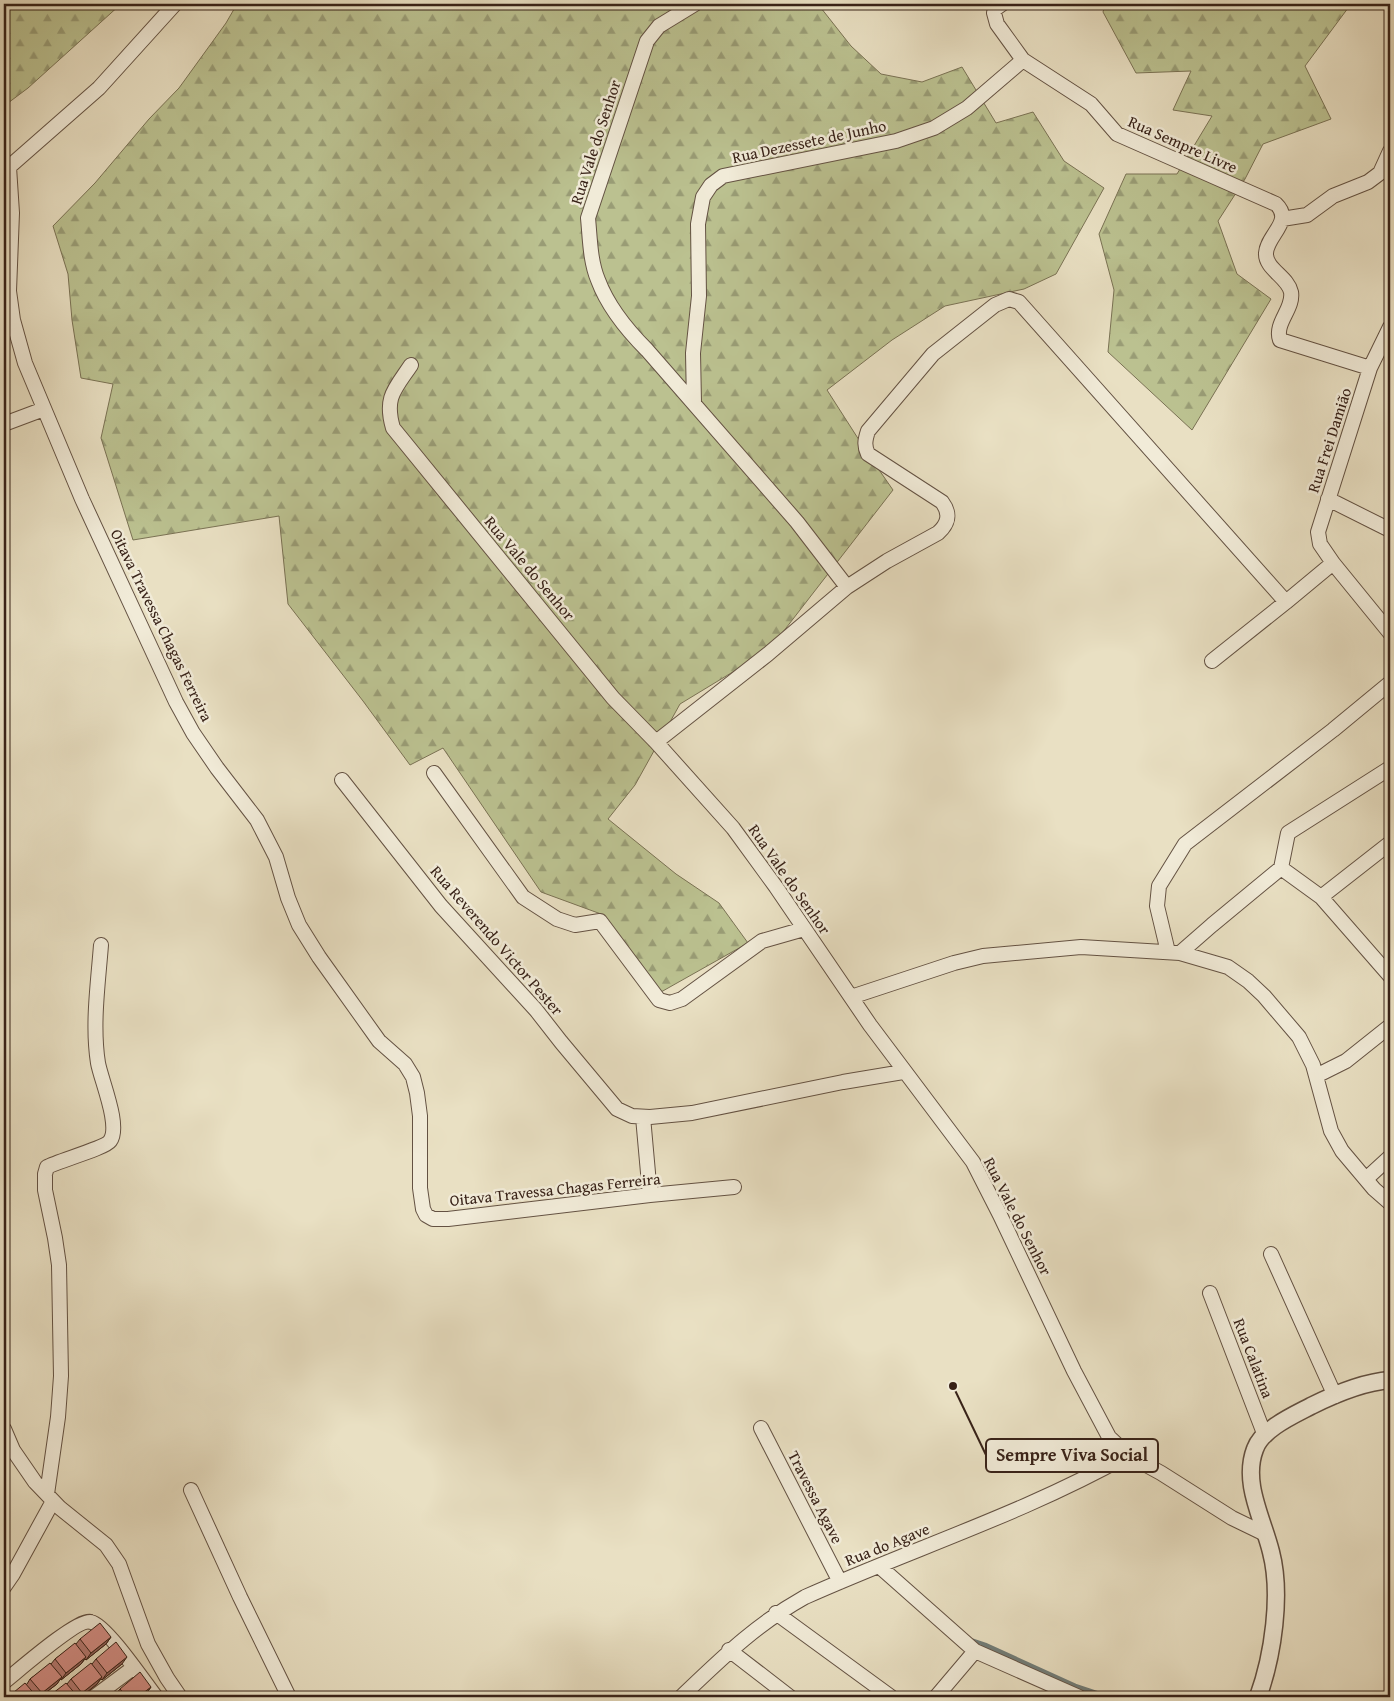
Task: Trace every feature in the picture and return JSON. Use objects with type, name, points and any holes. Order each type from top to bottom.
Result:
[{"type":"street","points":[[7,169],[100,88],[175,4]]},
{"type":"street","name":"Rua Vale do Senhor","points":[[695,4],[659,26],[647,42],[588,218],[590,246],[597,279],[609,302],[627,329],[797,522],[847,587]]},
{"type":"street","name":"Rua Sempre Livre","points":[[998,6],[994,13],[997,24],[1023,60],[1091,104],[1117,134],[1276,204],[1281,209],[1282,219]]},
{"type":"street","name":"Rua Dezessete de Junho","points":[[694,403],[693,353],[699,296],[698,224],[703,197],[711,185],[724,176],[896,140],[934,128],[967,108],[1023,60]]},
{"type":"street","points":[[1370,368],[1280,340],[1278,331],[1291,300],[1291,294],[1288,285],[1268,261],[1266,255],[1268,245],[1282,219],[1307,215],[1333,196],[1368,182],[1380,173],[1390,151]]},
{"type":"street","name":"Oitava Travessa Chagas Ferreira","points":[[7,169],[12,213],[9,292],[13,320],[25,363],[82,499],[176,702],[193,733],[217,768],[247,805],[261,827],[276,858],[288,898],[299,924],[319,957],[379,1041],[405,1064],[413,1077],[420,1116],[420,1188],[426,1215],[433,1219],[448,1219],[734,1187]]},
{"type":"street","points":[[656,742],[768,654],[847,587],[887,561],[938,533],[944,527],[947,519],[947,509],[942,502],[868,454],[865,440],[868,432],[933,354],[995,305],[1009,298],[1019,302],[1286,602]]},
{"type":"street","name":"Rua Frei Damião","points":[[1390,327],[1370,368],[1318,532],[1320,544],[1333,563],[1390,633]]},
{"type":"street","name":"Rua Vale do Senhor","points":[[411,365],[390,396],[388,413],[393,428],[614,698],[733,828],[903,1072],[972,1162],[1000,1215],[1103,1428],[1116,1445],[1128,1455],[1232,1518],[1265,1534]]},
{"type":"street","points":[[4,424],[44,408]]},
{"type":"street","points":[[1328,499],[1390,530]]},
{"type":"street","points":[[1212,661],[1333,563]]},
{"type":"street","points":[[1174,952],[1157,906],[1159,886],[1185,844],[1333,730],[1390,683]]},
{"type":"street","points":[[1174,952],[1212,925],[1281,868],[1288,834],[1390,768]]},
{"type":"street","points":[[434,773],[523,897],[556,918],[576,925],[600,921],[658,1000],[670,1003],[682,999],[762,941],[804,929]]},
{"type":"street","name":"Rua Reverendo Victor Pester","points":[[342,780],[441,906],[536,1010],[617,1109],[638,1117]]},
{"type":"street","points":[[1322,896],[1390,843]]},
{"type":"street","points":[[1281,868],[1322,896],[1390,976]]},
{"type":"street","points":[[4,1587],[13,1574],[50,1498],[58,1417],[61,1376],[59,1265],[56,1238],[45,1190],[44,1174],[47,1167],[56,1162],[110,1142],[113,1133],[109,1101],[98,1064],[95,1033],[102,945]]},
{"type":"street","points":[[851,997],[954,963],[1003,953],[1081,947],[1174,952],[1228,967],[1248,981],[1264,996],[1299,1037],[1313,1065],[1331,1131],[1342,1151],[1390,1203]]},
{"type":"street","points":[[1316,1076],[1346,1061],[1390,1026]]},
{"type":"street","points":[[650,1195],[638,1117],[692,1113],[843,1082],[903,1072]]},
{"type":"street","points":[[1366,1179],[1390,1158]]},
{"type":"street","points":[[1271,1254],[1335,1396]]},
{"type":"street","name":"Rua Calatina","points":[[1210,1293],[1260,1441]]},
{"type":"street","points":[[1258,1697],[1265,1680],[1271,1651],[1277,1587],[1271,1552],[1255,1501],[1251,1479],[1252,1458],[1260,1441],[1285,1419],[1335,1396],[1379,1380],[1390,1380]]},
{"type":"street","name":"Travessa Agave","points":[[761,1428],[840,1582]]},
{"type":"street","points":[[4,1429],[13,1450],[35,1482],[86,1530],[106,1545],[119,1564],[148,1644],[180,1697]]},
{"type":"street","name":"Rua do Agave","points":[[681,1697],[750,1632],[805,1597],[1050,1494],[1092,1475],[1128,1455]]},
{"type":"street","points":[[191,1490],[288,1697]]},
{"type":"street","points":[[880,1566],[975,1650],[1079,1697]]},
{"type":"street","points":[[776,1614],[891,1697]]},
{"type":"street","points":[[4,1682],[64,1634],[81,1622],[89,1621],[95,1623],[107,1634],[156,1697]]},
{"type":"street","points":[[729,1650],[790,1697]]},
{"type":"street","points":[[936,1697],[975,1650]]},
{"type":"street","points":[[94,1697],[133,1668]]},
{"type":"green space","points":[[4,4],[121,4],[28,88],[4,106]]},
{"type":"green space","points":[[237,4],[810,4],[821,8],[851,46],[881,74],[922,82],[962,67],[996,123],[1033,112],[1064,161],[1104,188],[1056,274],[1024,289],[945,306],[892,340],[827,390],[893,490],[769,650],[680,704],[635,785],[608,819],[676,874],[719,903],[748,943],[661,992],[601,914],[541,892],[443,748],[410,765],[288,604],[279,516],[133,540],[101,438],[113,384],[81,378],[72,320],[68,274],[53,226],[95,183],[149,119],[179,88],[226,23]]},
{"type":"green space","points":[[1105,4],[1230,4],[1233,7],[1234,4],[1351,4],[1305,66],[1331,119],[1263,144],[1245,179],[1218,221],[1237,274],[1271,299],[1192,430],[1108,352],[1114,290],[1099,234],[1126,174],[1177,174],[1212,116],[1173,110],[1191,71],[1136,73],[1103,12]]},
{"type":"building","points":[[100,1623],[111,1637],[91,1653],[80,1639]]},
{"type":"building","points":[[116,1642],[127,1657],[107,1673],[96,1659]]},
{"type":"building","points":[[75,1643],[86,1657],[66,1673],[55,1659]]},
{"type":"building","points":[[50,1663],[62,1677],[42,1693],[30,1679]]},
{"type":"building","points":[[91,1663],[102,1677],[82,1693],[71,1679]]},
{"type":"building","points":[[140,1672],[151,1687],[138,1697],[127,1697],[120,1689]]},
{"type":"building","points":[[25,1683],[37,1697],[8,1697]]},
{"type":"building","points":[[66,1683],[78,1697],[48,1697]]},
{"type":"building","points":[[115,1692],[119,1697],[109,1697]]},
{"type":"building","points":[[156,1693],[159,1697],[150,1697]]},
{"type":"waterway","points":[[973,1641],[1075,1686],[1108,1697]]},
{"type":"place","name":"Sempre Viva Social","points":[[953,1386]]}]
